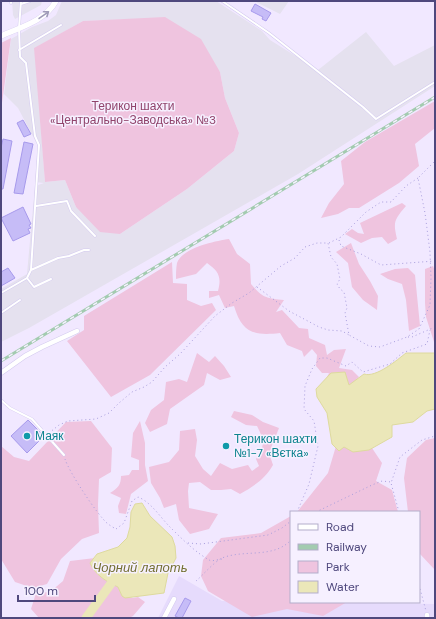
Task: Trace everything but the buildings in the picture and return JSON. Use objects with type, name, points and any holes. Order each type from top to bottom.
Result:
[{"type":"street","points":[[1,36],[44,16],[52,8],[56,1]]},
{"type":"street","points":[[1,373],[25,356],[77,331]]},
{"type":"street","points":[[164,618],[174,599]]},
{"type":"lane","points":[[1,293],[27,278],[31,270],[39,145],[35,136],[26,63],[20,57],[19,50],[21,3],[30,1]]},
{"type":"lane","points":[[222,1],[269,33],[363,107],[376,119],[435,82]]},
{"type":"lane","points":[[19,50],[61,25]]},
{"type":"lane","points":[[36,206],[67,201],[71,211],[95,236]]},
{"type":"lane","points":[[31,270],[58,258],[69,256],[84,250],[89,250]]},
{"type":"lane","points":[[27,278],[34,287],[51,279]]},
{"type":"lane","points":[[1,313],[20,300]]},
{"type":"lane","points":[[1,400],[10,408],[32,419],[64,455]]},
{"type":"path","points":[[46,434],[68,421],[96,419],[109,413],[132,392],[152,382],[215,316],[256,287],[281,266],[296,258],[305,247],[317,243],[328,243],[338,239],[366,212],[381,202],[391,202],[406,186],[418,178],[435,161]]},
{"type":"path","points":[[256,287],[289,311],[319,327],[328,330],[342,331],[369,346],[380,347],[407,337],[419,329],[430,305],[431,278],[425,213],[418,178]]},
{"type":"path","points":[[338,239],[341,246],[361,254],[381,265],[435,261]]},
{"type":"path","points":[[328,243],[331,257],[337,264],[340,279],[337,284],[344,292],[347,308],[345,313],[349,335]]},
{"type":"path","points":[[407,337],[412,337],[435,327]]},
{"type":"path","points":[[297,511],[309,484],[318,446],[314,421],[304,409],[305,386],[312,369],[320,358],[327,358],[346,366],[352,362],[363,372],[390,364],[402,353],[427,344],[430,330]]},
{"type":"path","points":[[399,511],[392,483],[400,457],[422,440],[435,436]]},
{"type":"path","points":[[64,455],[68,466],[98,512],[108,524],[116,529],[124,522],[132,501],[138,497],[145,500],[174,532],[202,556],[211,561],[243,554],[272,552],[290,541]]},
{"type":"path","points":[[319,511],[382,481],[392,483]]},
{"type":"path","points":[[187,543],[201,544],[268,535],[282,528],[290,522]]},
{"type":"path","points":[[196,581],[222,558]]},
{"type":"path","points":[[420,589],[427,617]]},
{"type":"shaded area","points":[[12,1],[42,1],[41,5],[15,19],[13,15]]},
{"type":"shaded area","points":[[62,1],[216,1],[262,31],[270,40],[318,70],[366,32],[394,66],[435,45],[435,86],[298,174],[29,328],[1,342],[1,289],[27,274],[35,186],[44,183],[35,182],[38,146],[18,108],[4,94],[11,39],[32,27],[48,21],[56,15]],"holes":[[[165,18],[220,72],[225,98],[239,133],[234,151],[187,189],[120,234],[76,207],[65,180],[45,182],[35,48],[83,21]]]},
{"type":"shaded area","points":[[254,1],[289,1],[280,14]]},
{"type":"shaded area","points":[[179,576],[222,601],[435,604],[435,618],[158,618]]},
{"type":"green space","name":"Терикон шахти «Центрально-Заводська» №3","points":[[165,17],[201,39],[220,72],[225,98],[239,133],[234,151],[187,189],[120,234],[100,232],[76,207],[65,180],[45,182],[34,48],[83,21]]},
{"type":"green space","points":[[11,38],[1,110],[1,43]]},
{"type":"green space","points":[[435,101],[435,128],[415,144],[419,166],[399,183],[359,208],[349,208],[338,214],[321,218],[329,203],[344,184],[341,161],[365,142]]},
{"type":"green space","points":[[402,203],[406,206],[396,221],[395,229],[397,239],[388,244],[382,237],[372,238],[361,243],[345,234],[352,229],[358,233],[364,234],[360,223]]},
{"type":"green space","points":[[229,239],[237,254],[250,264],[251,284],[255,289],[262,295],[273,299],[284,300],[276,312],[282,310],[299,328],[308,329],[309,338],[325,345],[327,355],[334,350],[346,349],[339,368],[352,370],[359,377],[348,389],[325,381],[329,373],[322,373],[316,366],[317,355],[312,349],[304,357],[302,351],[287,345],[280,333],[263,334],[250,331],[241,322],[234,306],[225,308],[219,295],[209,298],[209,291],[218,291],[220,281],[216,271],[207,263],[196,274],[176,279],[177,263],[185,253],[200,246]]},
{"type":"green space","points":[[351,243],[359,264],[378,296],[377,310],[363,300],[352,287],[348,263],[336,252]]},
{"type":"green space","points":[[172,262],[173,283],[187,284],[187,300],[201,306],[212,303],[216,310],[150,375],[111,397],[67,341],[84,330],[84,316]]},
{"type":"green space","points":[[433,266],[435,271],[435,345],[426,317],[425,303],[425,269]]},
{"type":"green space","points":[[408,268],[415,275],[420,326],[409,331],[406,300],[402,284],[388,279],[380,274],[395,269]]},
{"type":"green space","points":[[197,353],[209,362],[215,356],[231,377],[220,380],[207,373],[204,385],[170,409],[167,424],[150,432],[145,423],[151,410],[164,400],[166,382],[179,379],[187,382]]},
{"type":"green space","points":[[234,411],[252,415],[263,422],[279,428],[269,453],[273,465],[259,482],[240,494],[231,489],[211,490],[200,482],[189,483],[189,508],[218,514],[209,529],[190,534],[179,520],[176,504],[164,508],[151,483],[149,467],[169,462],[179,450],[180,431],[195,429],[197,440],[195,456],[203,469],[211,476],[220,463],[232,469],[248,465],[252,471],[259,466],[256,459],[261,450],[263,440],[257,426],[246,425],[231,417]]},
{"type":"green space","points":[[91,421],[112,448],[111,472],[99,479],[99,533],[82,539],[61,559],[47,584],[33,588],[15,582],[1,559],[1,446],[14,457],[29,461],[66,422]]},
{"type":"green space","points":[[140,421],[145,443],[145,465],[148,481],[131,494],[126,514],[119,513],[118,506],[121,498],[110,493],[118,486],[121,476],[129,475],[132,470],[139,470],[139,460],[131,457],[133,433]]},
{"type":"green space","points":[[362,433],[382,463],[376,481],[392,490],[398,511],[298,511],[328,473],[336,446]]},
{"type":"green space","points":[[435,438],[435,570],[420,554],[420,511],[408,511],[404,478],[407,458],[426,440]]},
{"type":"green space","points":[[290,517],[290,603],[345,603],[323,616],[287,609],[252,617],[208,591],[201,576],[203,560],[221,538],[261,533]]},
{"type":"green space","points":[[95,558],[90,563],[92,567],[102,578],[118,587],[122,596],[133,598],[138,597],[145,602],[133,616],[129,618],[39,618],[31,609],[36,593],[50,592],[63,581],[70,561]]},
{"type":"water","points":[[406,353],[435,353],[435,409],[427,411],[413,422],[392,425],[392,437],[369,450],[353,452],[344,447],[339,451],[332,444],[327,413],[317,397],[316,389],[331,373],[345,372],[349,385],[364,374],[369,375],[380,371]]},
{"type":"water","name":"Чорний лапоть","points":[[142,503],[150,516],[172,537],[175,546],[176,558],[168,573],[164,593],[125,598],[122,596],[118,587],[98,575],[90,563],[97,554],[118,547],[127,538],[130,527],[131,512],[135,504]]},
{"type":"waterway","points":[[86,618],[118,574]]},
{"type":"railway","points":[[1,361],[435,97]]},
{"type":"place","name":"Маяк","points":[[27,436]]},
{"type":"place","name":"Терикон шахти №1-7 «Вєтка»","points":[[226,446]]}]
